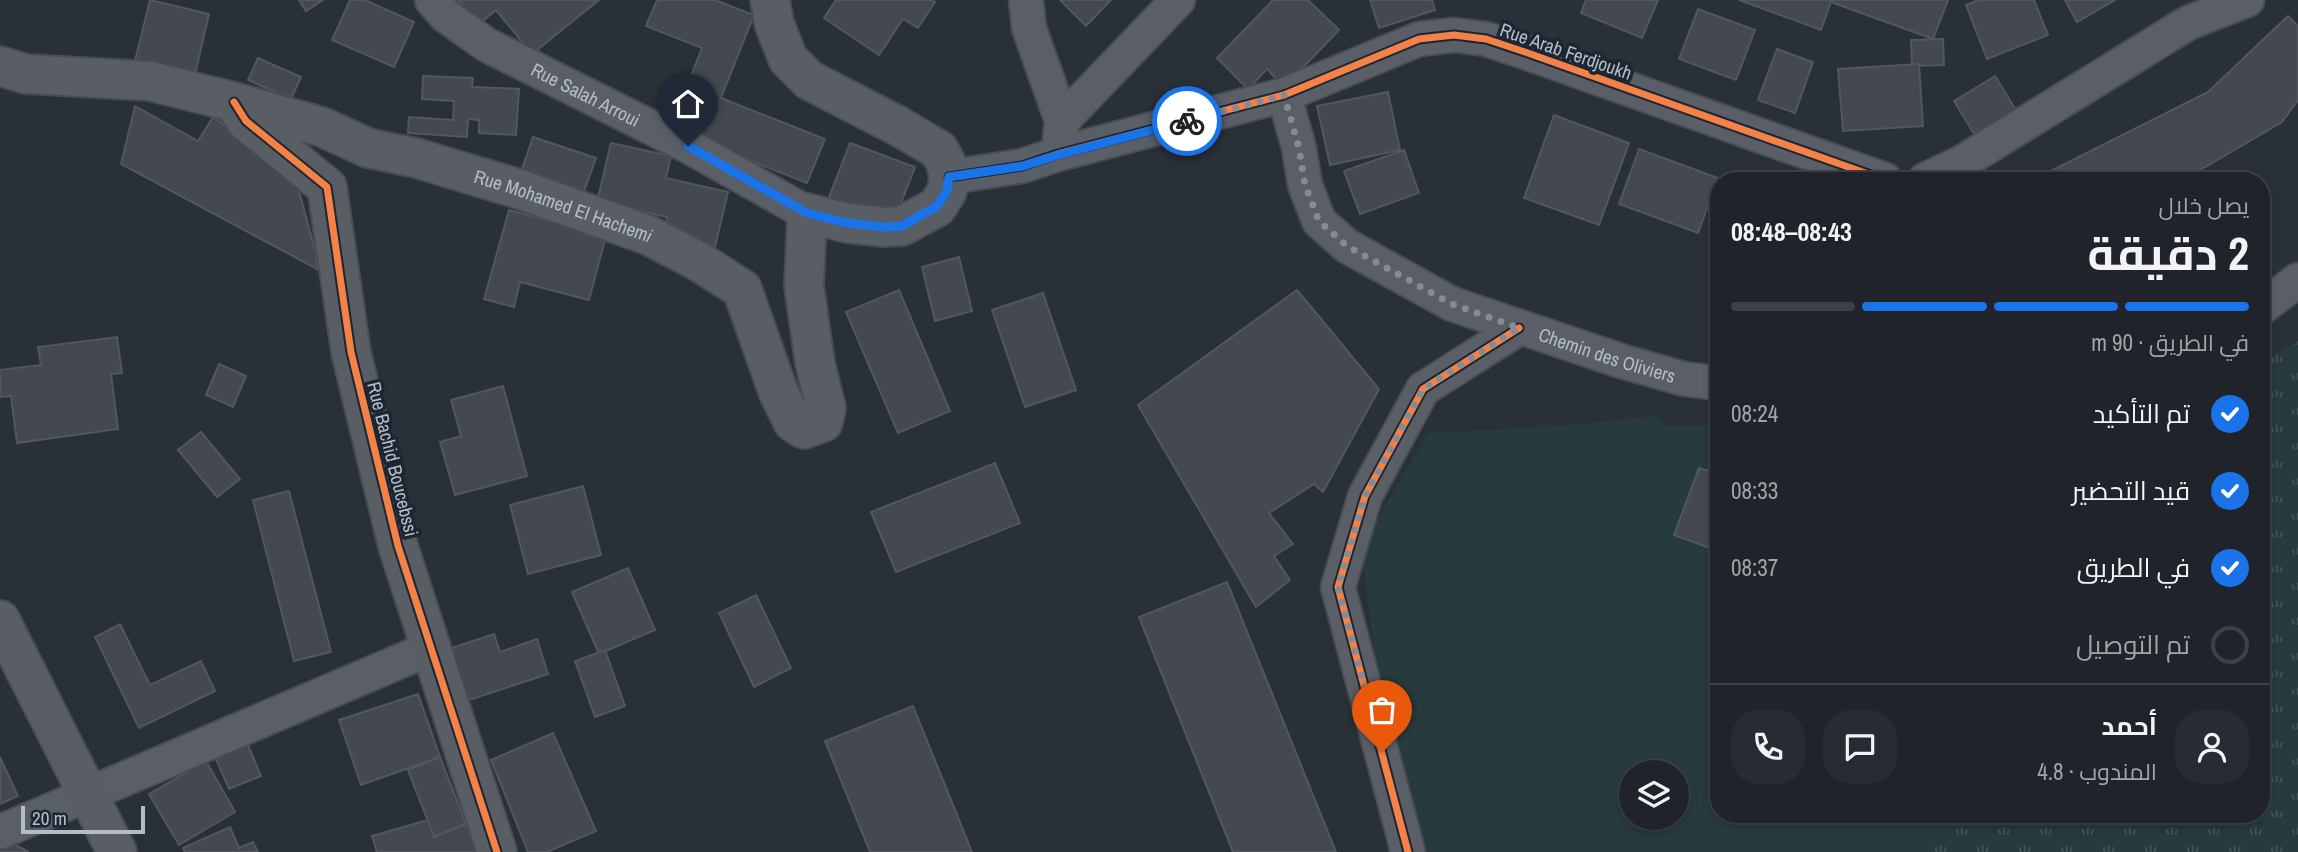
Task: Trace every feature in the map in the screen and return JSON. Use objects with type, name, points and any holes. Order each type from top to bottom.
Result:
[{"type":"main road","points":[[770,0],[774,23],[788,59],[808,80],[939,150],[948,170]]},
{"type":"main road","name":"Rue Mohamed El Hachemi","points":[[0,66],[26,74],[150,81],[234,102],[322,127],[368,148],[416,158],[590,213],[648,235],[698,261],[742,289],[778,391],[793,422],[804,429],[823,422],[826,408],[815,363],[804,286],[807,213]]},
{"type":"main road","name":"Rue Bachid Boucebssi","points":[[234,102],[246,121],[327,187],[351,352],[398,546],[497,852]]},
{"type":"main road","name":"Rue Salah Arroui","points":[[807,213],[847,223],[902,226],[937,206],[947,191],[948,170]]},
{"type":"main road","points":[[0,620],[117,852]]},
{"type":"street","name":"Rue Salah Arroui","points":[[432,0],[446,16],[487,45],[688,146],[807,213]]},
{"type":"street","points":[[1026,0],[1029,28],[1062,121],[1058,155]]},
{"type":"street","points":[[1062,121],[1178,0]]},
{"type":"street","points":[[1941,172],[1972,157],[2188,23],[2247,0]]},
{"type":"street","name":"Rue Arab Ferdjoukh","points":[[948,170],[1023,166],[1284,95],[1419,39],[1454,34],[1486,39],[1525,52],[1862,172]]},
{"type":"street","name":"Chemin des Oliviers","points":[[1284,95],[1299,148],[1305,185],[1319,221],[1347,246],[1452,304],[1519,328],[1684,379],[1710,382]]},
{"type":"street","points":[[2270,302],[2298,280]]},
{"type":"street","points":[[1408,852],[1338,587],[1365,496],[1423,389],[1519,328]]},
{"type":"street","points":[[0,832],[432,648]]},
{"type":"green space","points":[[2298,341],[2298,852],[1904,852],[1932,833],[1925,823],[2270,823],[2270,358]]},
{"type":"green space","points":[[1655,416],[1666,426],[1710,426],[1710,823],[1925,823],[1932,833],[1904,852],[1421,852],[1375,661],[1361,547],[1428,433],[1559,426]]},
{"type":"building","points":[[150,0],[209,14],[194,79],[134,65]]},
{"type":"building","points":[[299,0],[323,0],[306,11]]},
{"type":"building","points":[[350,0],[365,0],[414,22],[394,67],[332,40]]},
{"type":"building","points":[[458,0],[599,0],[532,54],[496,10],[478,25]]},
{"type":"building","points":[[657,0],[715,0],[754,15],[721,98],[825,139],[807,183],[670,129],[702,48],[646,26]]},
{"type":"building","points":[[836,0],[935,2],[918,28],[903,19],[879,55],[824,18]]},
{"type":"building","points":[[1060,0],[1111,0],[1086,26]]},
{"type":"building","points":[[1273,0],[1308,0],[1339,30],[1284,87],[1267,69],[1248,89],[1217,58]]},
{"type":"building","points":[[1370,0],[1432,0],[1435,10],[1379,28]]},
{"type":"building","points":[[1586,0],[1658,0],[1642,38],[1581,13]]},
{"type":"building","points":[[1739,0],[1948,0],[1933,39],[1831,2],[1821,30]]},
{"type":"building","points":[[1979,0],[2034,0],[2048,35],[1987,59],[1966,5]]},
{"type":"building","points":[[2065,0],[2115,0],[2077,22]]},
{"type":"building","points":[[1698,9],[1755,30],[1736,80],[1679,59]]},
{"type":"building","points":[[2288,16],[2298,26],[2298,100],[2282,122],[2197,172],[2049,172],[2208,92]]},
{"type":"building","points":[[1943,39],[1944,65],[1912,66],[1911,40]]},
{"type":"building","points":[[1777,49],[1813,62],[1795,113],[1758,100]]},
{"type":"building","points":[[258,58],[301,77],[291,99],[248,80]]},
{"type":"building","points":[[1919,64],[1923,126],[1843,131],[1838,69]]},
{"type":"building","points":[[423,76],[473,78],[472,87],[519,89],[516,135],[479,133],[479,120],[468,119],[467,137],[408,133],[409,117],[453,120],[454,101],[422,99]]},
{"type":"building","points":[[1995,76],[2022,120],[1981,145],[1954,101]]},
{"type":"building","points":[[1388,92],[1400,150],[1330,165],[1317,106]]},
{"type":"building","points":[[135,106],[198,141],[213,117],[295,176],[316,254],[317,269],[121,164]]},
{"type":"building","points":[[1554,115],[1629,143],[1599,225],[1524,198]]},
{"type":"building","points":[[533,137],[596,158],[581,200],[519,178]]},
{"type":"building","points":[[611,143],[671,156],[666,178],[728,192],[715,247],[664,235],[667,217],[597,202]]},
{"type":"building","points":[[850,143],[915,167],[893,224],[828,200]]},
{"type":"building","points":[[1639,149],[1710,175],[1710,200],[1698,233],[1619,204]]},
{"type":"building","points":[[1404,150],[1419,193],[1360,214],[1344,171]]},
{"type":"building","points":[[509,210],[606,236],[589,300],[520,282],[514,307],[484,299]]},
{"type":"building","points":[[959,257],[972,311],[935,321],[922,267]]},
{"type":"building","points":[[899,290],[950,411],[898,433],[846,312]]},
{"type":"building","points":[[1297,290],[1379,389],[1323,492],[1314,484],[1269,513],[1293,544],[1274,556],[1290,580],[1256,607],[1138,405]]},
{"type":"building","points":[[1043,293],[1076,390],[1025,407],[992,310]]},
{"type":"building","points":[[117,337],[122,373],[111,374],[118,429],[17,443],[11,396],[0,397],[0,370],[41,365],[38,347]]},
{"type":"building","points":[[219,364],[246,376],[233,407],[206,395]]},
{"type":"building","points":[[503,386],[527,476],[455,495],[440,442],[461,436],[451,400]]},
{"type":"building","points":[[201,432],[240,479],[217,497],[178,450]]},
{"type":"building","points":[[995,463],[1020,523],[896,572],[871,512]]},
{"type":"building","points":[[1699,468],[1710,471],[1710,548],[1674,535]]},
{"type":"building","points":[[583,486],[601,555],[528,574],[510,505]]},
{"type":"building","points":[[289,491],[331,652],[294,661],[253,500]]},
{"type":"building","points":[[628,568],[655,630],[599,654],[572,592]]},
{"type":"building","points":[[1227,582],[1336,852],[1233,852],[1139,617]]},
{"type":"building","points":[[756,595],[791,668],[754,687],[719,613]]},
{"type":"building","points":[[120,624],[150,685],[201,661],[215,691],[139,728],[95,637]]},
{"type":"building","points":[[494,634],[500,652],[537,639],[548,674],[463,702],[446,650]]},
{"type":"building","points":[[605,650],[625,706],[595,717],[575,661]]},
{"type":"building","points":[[418,694],[440,757],[361,785],[339,720]]},
{"type":"building","points":[[913,706],[972,852],[870,852],[825,741]]},
{"type":"building","points":[[553,733],[596,831],[547,852],[528,852],[491,760]]},
{"type":"building","points":[[245,738],[261,776],[229,789],[213,752]]},
{"type":"building","points":[[0,757],[18,796],[0,804]]},
{"type":"building","points":[[440,757],[466,824],[434,837],[408,770]]},
{"type":"building","points":[[206,761],[235,812],[179,845],[149,794]]},
{"type":"building","points":[[428,820],[434,837],[466,824],[479,852],[377,852],[372,836]]},
{"type":"building","points":[[230,827],[239,848],[253,842],[258,852],[185,852],[183,848]]},
{"type":"building","points":[[10,842],[28,852],[0,852],[0,847]]},
{"type":"cycle path","points":[[949,177],[1022,166],[1058,154],[1284,95],[1419,39],[1454,35],[1486,39],[1525,52],[1862,172]]},
{"type":"cycle path","points":[[234,102],[246,121],[327,187],[351,352],[398,546],[497,852]]},
{"type":"cycle path","points":[[1408,852],[1338,587],[1365,496],[1423,389],[1519,328]]},
{"type":"way so far","points":[[1187,121],[1284,95],[1299,148],[1305,185],[1319,221],[1347,246],[1452,304],[1519,328],[1423,389],[1365,496],[1338,587],[1382,752]]},
{"type":"route","points":[[688,146],[807,213],[847,223],[884,227],[902,226],[937,206],[947,191],[949,177],[1023,166],[1187,121]]}]
